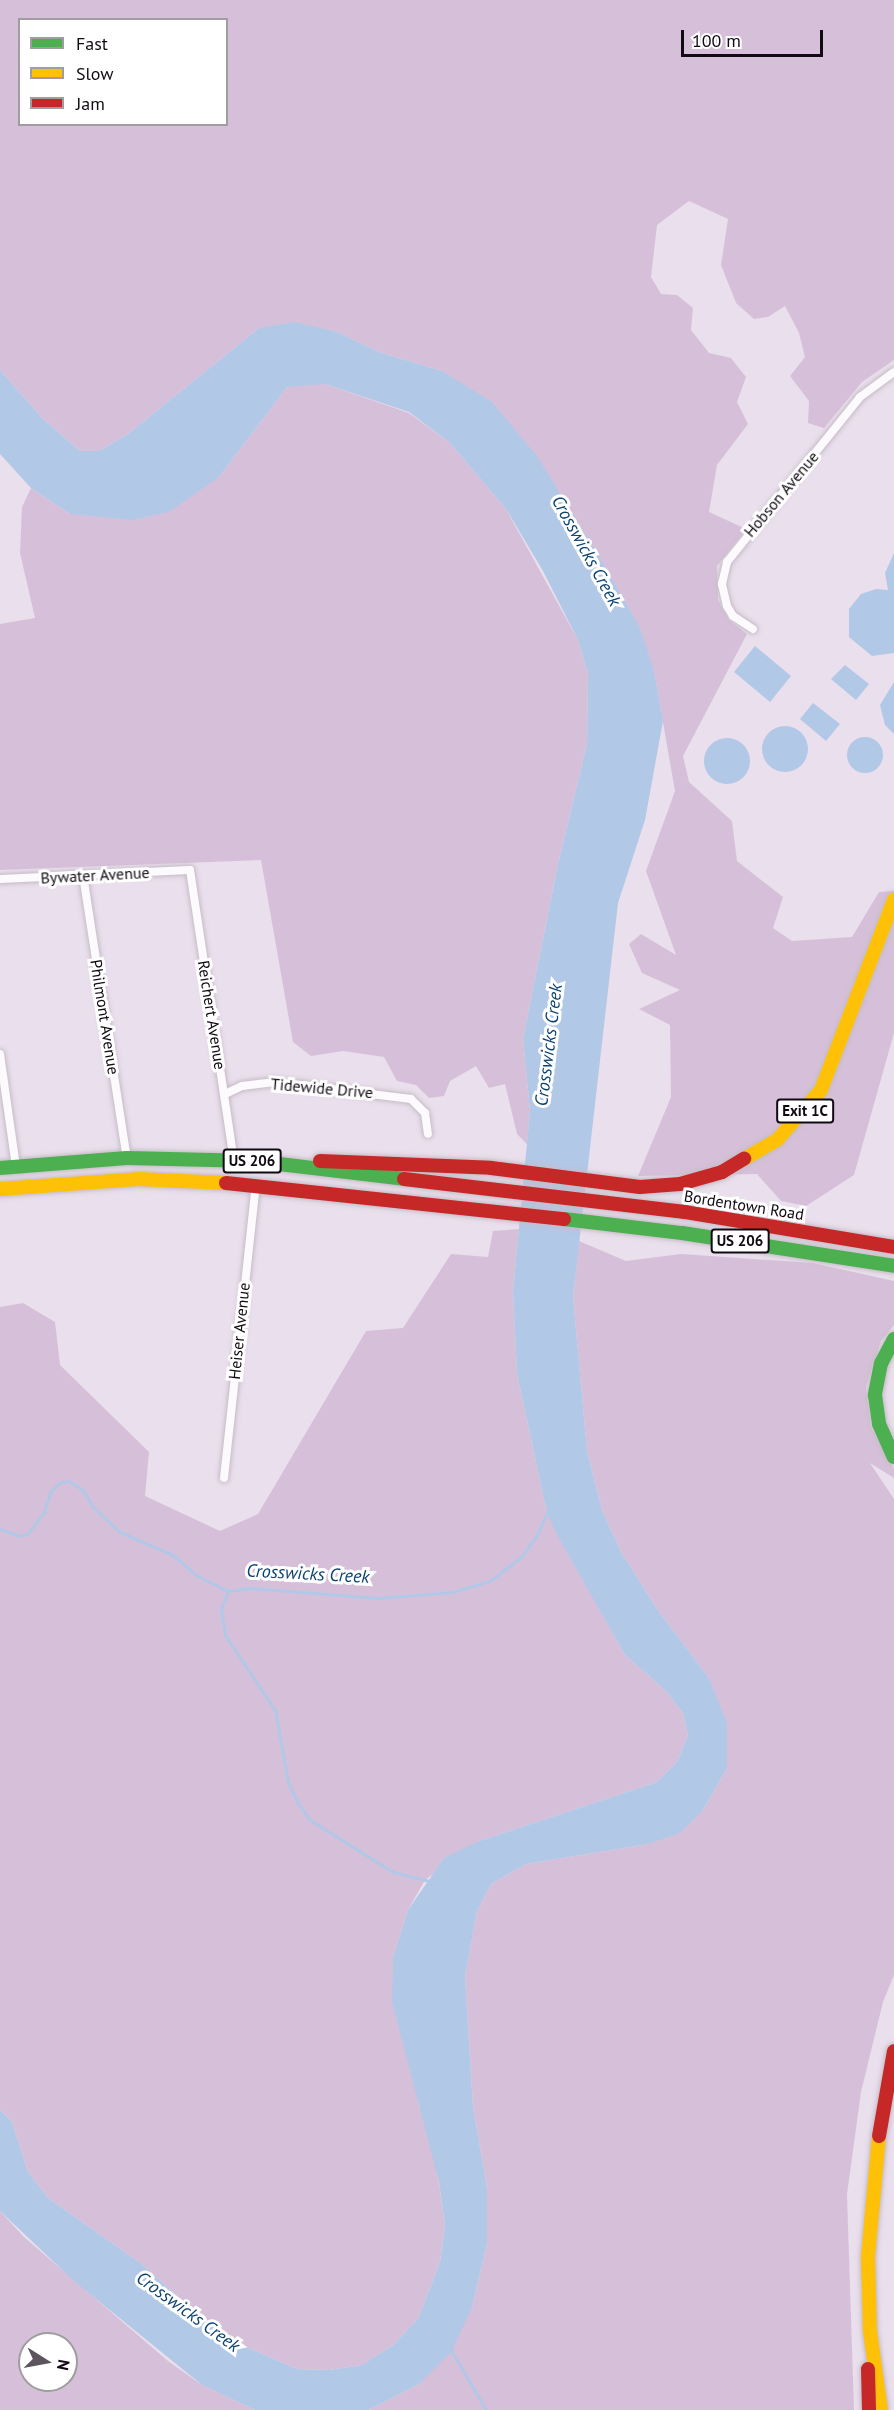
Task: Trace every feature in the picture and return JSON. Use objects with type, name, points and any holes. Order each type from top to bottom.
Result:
[{"type":"highway","name":"Exit 1C","points":[[254,1161],[411,1163],[491,1168],[649,1186],[702,1179],[741,1163],[794,1124],[831,1071],[894,900]]},
{"type":"highway","name":"US 206","points":[[0,1168],[127,1158],[254,1161]]},
{"type":"highway","name":"Bordentown Road","points":[[254,1161],[488,1187],[749,1221],[894,1247]]},
{"type":"highway","name":"US 206","points":[[0,1189],[138,1179],[256,1184],[483,1209],[798,1249],[894,1266]]},
{"type":"highway","points":[[894,1339],[881,1363],[875,1395],[879,1424],[894,1457]]},
{"type":"highway","points":[[868,2410],[870,2331],[868,2257],[873,2172],[894,2051]]},
{"type":"highway","points":[[870,2331],[881,2410]]},
{"type":"street","name":"Hobson Avenue","points":[[753,628],[733,616],[727,606],[722,584],[727,562],[860,397],[894,372]]},
{"type":"street","name":"Bywater Avenue","points":[[0,879],[190,870]]},
{"type":"street","name":"Reichert Avenue","points":[[190,870],[234,1160]]},
{"type":"street","name":"Philmont Avenue","points":[[83,875],[127,1158]]},
{"type":"street","points":[[0,1054],[16,1166]]},
{"type":"street","name":"Tidewide Drive","points":[[225,1094],[242,1086],[268,1082],[385,1094],[420,1105],[428,1134]]},
{"type":"street","name":"Heiser Avenue","points":[[224,1478],[256,1184]]},
{"type":"shaded area","points":[[0,0],[894,0],[894,360],[862,382],[824,428],[808,423],[809,401],[790,376],[805,357],[799,333],[785,306],[768,317],[754,319],[736,303],[721,265],[728,219],[689,201],[657,225],[651,277],[661,294],[677,295],[693,308],[691,330],[709,353],[731,358],[746,377],[737,402],[748,424],[717,465],[709,512],[746,529],[717,566],[718,600],[729,620],[747,634],[683,756],[689,782],[732,821],[737,861],[783,897],[773,928],[792,941],[852,937],[879,892],[894,891],[894,1033],[854,1175],[806,1206],[781,1201],[757,1174],[638,1176],[671,1097],[670,1025],[639,1009],[680,990],[642,973],[629,944],[641,934],[676,955],[646,871],[675,791],[654,671],[606,568],[442,371],[379,352],[337,332],[259,328],[128,434],[99,451],[80,451],[42,418],[0,370]]},
{"type":"shaded area","points":[[301,384],[325,384],[409,413],[450,443],[506,509],[578,640],[588,673],[587,744],[558,864],[523,1039],[530,1111],[527,1144],[517,1134],[505,1084],[489,1088],[476,1066],[450,1081],[444,1096],[429,1098],[416,1085],[397,1081],[384,1057],[343,1051],[311,1056],[293,1042],[261,860],[0,870],[0,624],[35,618],[20,553],[22,507],[31,488],[70,514],[219,477],[287,387]]},
{"type":"shaded area","points":[[519,1229],[513,1291],[517,1374],[547,1513],[625,1655],[665,1690],[683,1713],[688,1735],[677,1762],[657,1782],[479,1841],[425,1880],[408,1910],[393,1957],[439,2183],[445,2226],[440,2262],[418,2319],[393,2345],[362,2365],[329,2370],[297,2369],[246,2347],[196,2313],[143,2265],[48,2198],[28,2172],[12,2122],[0,2110],[0,1307],[23,1303],[55,1322],[60,1365],[149,1452],[145,1496],[220,1531],[258,1514],[366,1331],[403,1328],[451,1254],[488,1257],[493,1231]]},
{"type":"shaded area","points":[[579,1241],[626,1261],[681,1254],[813,1263],[894,1281],[894,1325],[881,1341],[866,1387],[871,1427],[894,1469],[894,1478],[870,1463],[894,1499],[894,1975],[883,2002],[861,2092],[847,2194],[854,2410],[369,2410],[419,2384],[472,2307],[487,2244],[487,2187],[473,2107],[465,1976],[477,1911],[491,1884],[526,1864],[648,1844],[703,1810],[727,1768],[709,1678],[657,1609],[621,1552],[602,1510],[587,1451],[573,1297]]},
{"type":"shaded area","points":[[0,2211],[24,2237],[168,2361],[202,2385],[255,2410],[0,2410]]},
{"type":"water","points":[[294,322],[337,332],[379,352],[442,371],[492,402],[537,456],[606,568],[640,628],[654,671],[663,721],[645,820],[618,903],[573,1297],[587,1451],[602,1510],[621,1552],[657,1609],[709,1678],[727,1723],[727,1768],[703,1810],[680,1833],[648,1844],[526,1864],[491,1884],[477,1911],[465,1976],[473,2107],[487,2187],[487,2244],[472,2307],[452,2351],[419,2384],[369,2410],[255,2410],[202,2385],[74,2281],[0,2211],[0,2110],[12,2122],[28,2172],[48,2198],[143,2265],[196,2313],[246,2347],[297,2369],[329,2370],[362,2365],[393,2345],[418,2319],[440,2262],[445,2226],[439,2182],[392,2002],[393,1957],[408,1910],[444,1858],[479,1841],[657,1782],[677,1762],[688,1735],[683,1713],[665,1690],[625,1655],[556,1533],[547,1513],[517,1374],[513,1291],[530,1111],[523,1039],[558,864],[587,744],[588,673],[578,640],[543,571],[506,509],[450,443],[409,412],[325,384],[287,387],[219,477],[169,512],[132,520],[70,514],[31,488],[0,454],[0,370],[42,418],[80,451],[99,451],[128,434],[259,328]]},
{"type":"water","points":[[894,553],[894,653],[872,656],[849,637],[849,609],[861,594],[876,589],[888,590],[885,573]]},
{"type":"water","points":[[755,646],[791,676],[770,702],[734,672]]},
{"type":"water","points":[[845,665],[869,684],[856,700],[831,679]]},
{"type":"water","points":[[894,682],[894,734],[885,725],[880,705]]},
{"type":"water","points":[[813,703],[840,724],[826,741],[800,719]]},
{"type":"water","points":[[785,726],[801,733],[808,749],[801,765],[785,772],[769,765],[762,749],[769,733]]},
{"type":"water","points":[[865,737],[878,742],[883,755],[878,768],[865,773],[852,768],[847,755],[852,742]]},
{"type":"water","points":[[727,738],[736,739],[743,745],[749,752],[749,770],[743,777],[736,783],[727,784],[718,783],[711,777],[705,770],[704,761],[705,752],[711,745],[718,739]]},
{"type":"waterway","points":[[0,1529],[19,1536],[27,1534],[44,1512],[50,1492],[59,1483],[69,1481],[83,1490],[93,1507],[120,1532],[173,1555],[196,1575],[228,1591]]},
{"type":"waterway","name":"Crosswicks Creek","points":[[228,1591],[250,1588],[378,1598],[453,1592],[490,1581],[521,1557],[537,1535],[548,1510]]},
{"type":"waterway","name":"Crosswicks Creek","points":[[228,1591],[221,1610],[225,1635],[275,1710],[288,1782],[298,1803],[310,1820],[393,1872],[429,1881]]},
{"type":"waterway","points":[[451,2350],[486,2410]]},
{"type":"traffic: fast","points":[[0,1168],[127,1158],[254,1161],[404,1179]]},
{"type":"traffic: fast","points":[[564,1219],[682,1233],[894,1266]]},
{"type":"traffic: fast","points":[[894,1339],[881,1363],[875,1395],[879,1424],[894,1457]]},
{"type":"traffic: slow","points":[[744,1159],[778,1139],[821,1090],[894,900]]},
{"type":"traffic: slow","points":[[0,1189],[138,1179],[226,1183]]},
{"type":"traffic: slow","points":[[879,2136],[868,2257],[870,2331],[881,2410]]},
{"type":"traffic: jam","points":[[320,1161],[491,1168],[640,1187],[680,1184],[722,1172],[744,1159]]},
{"type":"traffic: jam","points":[[404,1179],[685,1212],[894,1247]]},
{"type":"traffic: jam","points":[[226,1183],[564,1219]]},
{"type":"traffic: jam","points":[[879,2136],[894,2051]]},
{"type":"traffic: jam","points":[[868,2369],[869,2410]]}]
